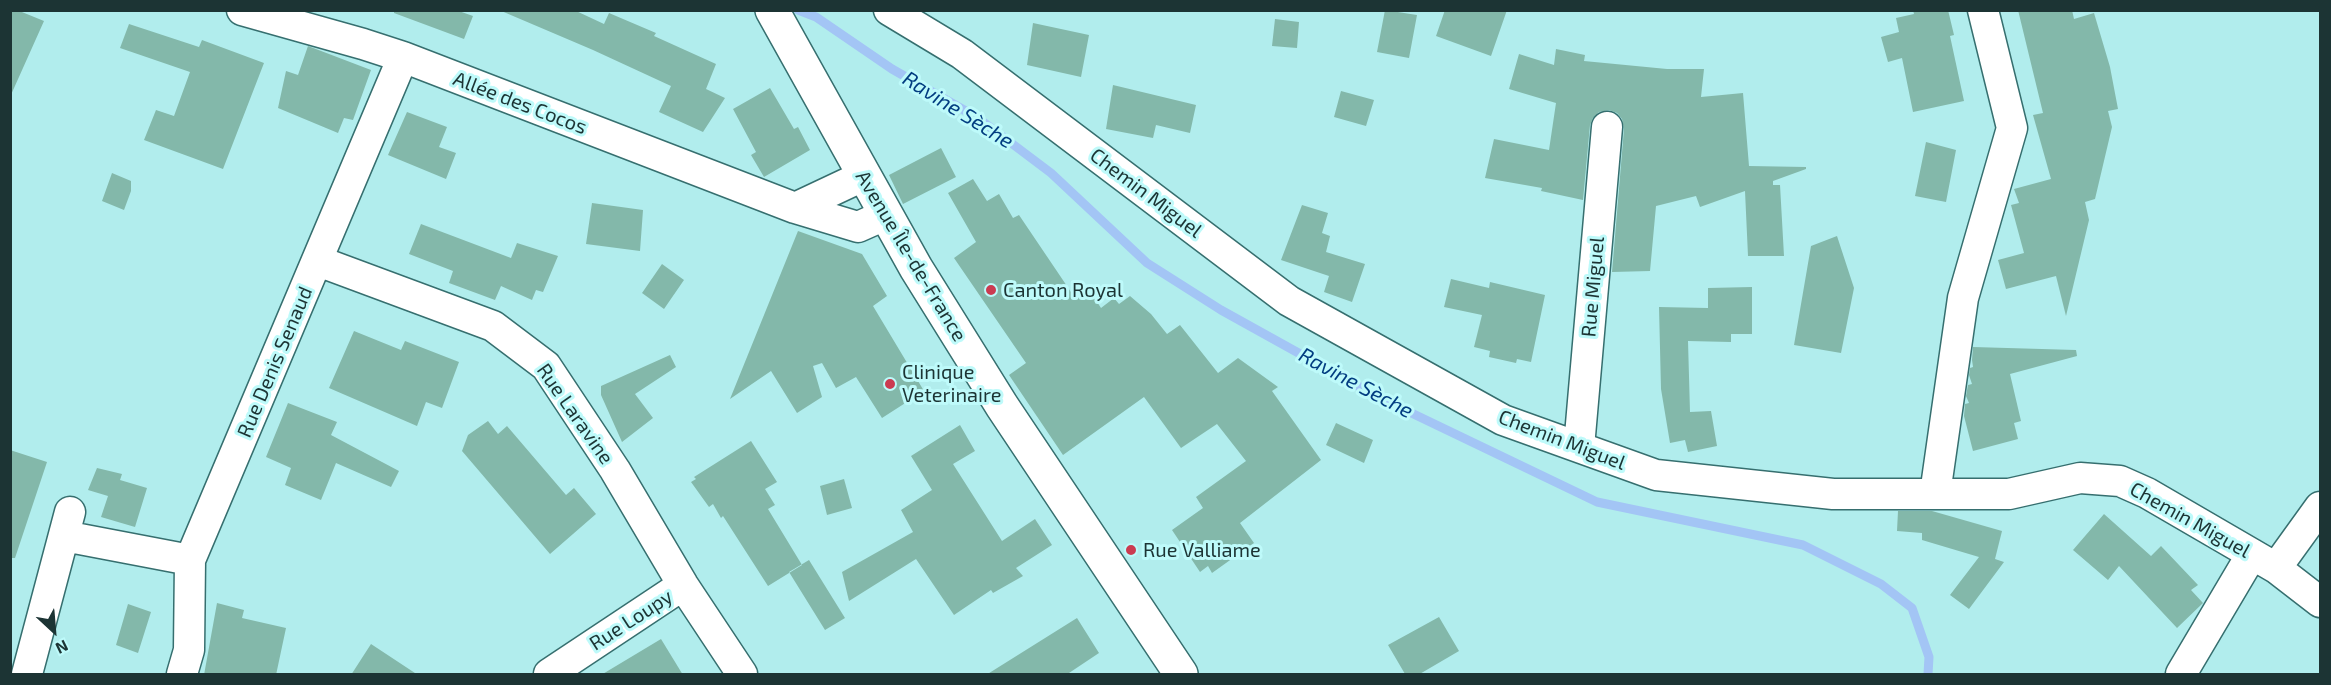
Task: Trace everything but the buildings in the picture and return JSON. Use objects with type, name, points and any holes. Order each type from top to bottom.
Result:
[{"type":"street","name":"Allée des Cocos","points":[[242,10],[403,57],[795,208],[858,227],[885,215]]},
{"type":"street","name":"Avenue Île-de-France","points":[[772,10],[885,215],[1002,406],[1181,675]]},
{"type":"street","name":"Chemin Miguel","points":[[889,10],[962,54],[1289,301],[1503,420],[1656,475],[1833,494],[2009,494],[2080,478],[2120,481],[2147,493],[2264,561],[2320,602]]},
{"type":"street","points":[[1935,494],[1963,298],[2012,128],[1983,10]]},
{"type":"street","name":"Rue Denis Senaud","points":[[182,675],[189,650],[190,560],[403,57]]},
{"type":"street","name":"Rue Miguel","points":[[1579,447],[1607,127]]},
{"type":"street","points":[[795,208],[863,176]]},
{"type":"street","name":"Rue Laravine","points":[[318,261],[494,326],[546,366],[615,470],[683,585],[742,675]]},
{"type":"street","points":[[2181,675],[2264,561],[2320,507]]},
{"type":"street","points":[[27,675],[67,524],[190,560]]},
{"type":"street","name":"Rue Loupy","points":[[549,675],[683,585]]},
{"type":"waterway","name":"Ravine Sèche","points":[[798,10],[816,17],[892,69],[978,118],[1051,173],[1147,263],[1221,310],[1376,396],[1597,502],[1803,545],[1881,584],[1912,608],[1929,657],[1928,674]]},
{"type":"place","name":"Canton Royal","points":[[991,290]]},
{"type":"place","name":"Clinique Veterinaire","points":[[890,384]]},
{"type":"place","name":"Rue Valliame","points":[[1131,550]]}]
